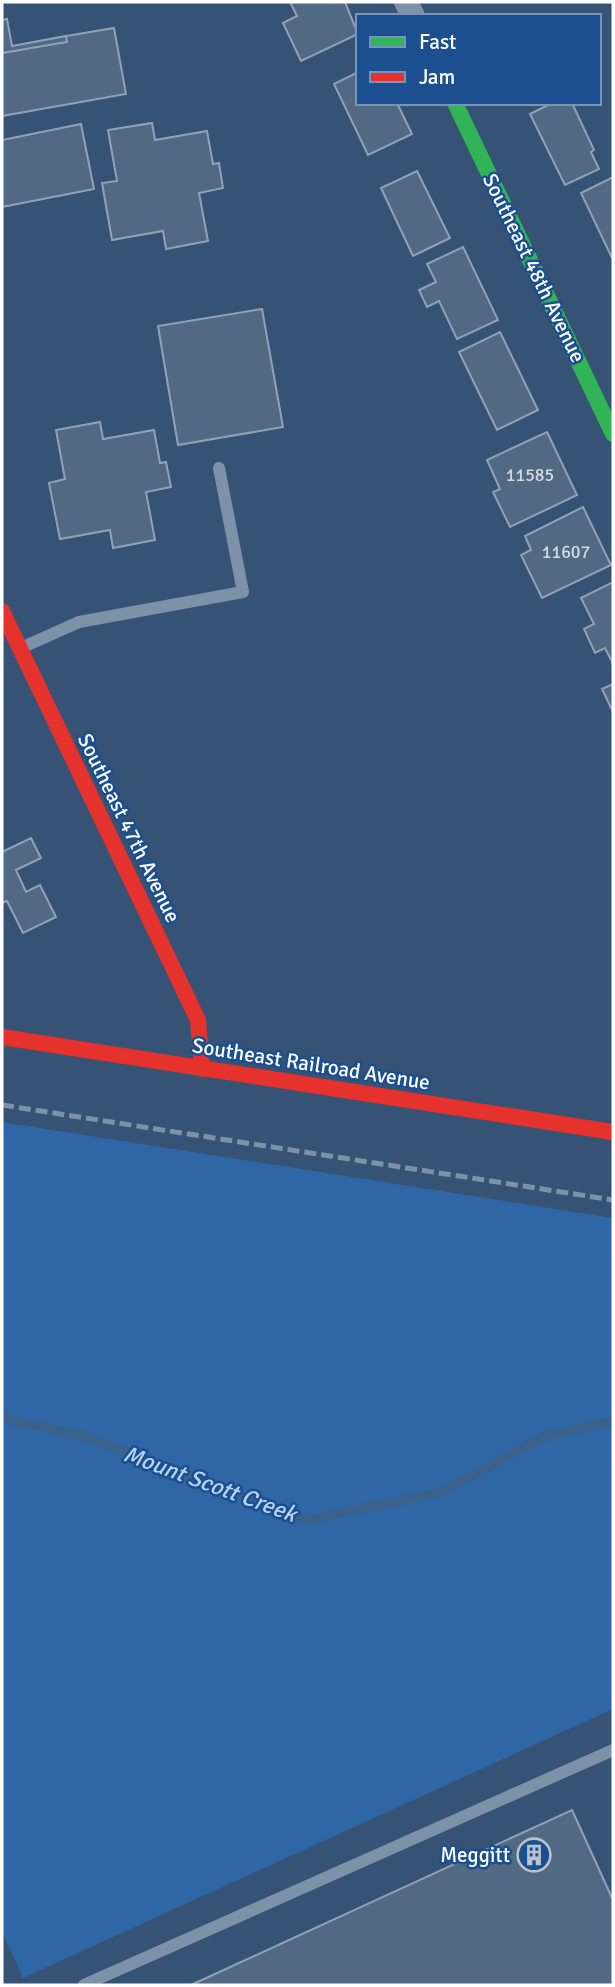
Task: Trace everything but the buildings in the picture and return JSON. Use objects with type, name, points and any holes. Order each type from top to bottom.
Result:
[{"type":"street","name":"Southeast 48th Avenue","points":[[456,105],[613,434]]},
{"type":"street","name":"Southeast 47th Avenue","points":[[2,611],[198,1020],[202,1069]]},
{"type":"street","name":"Southeast Railroad Avenue","points":[[2,1037],[613,1132]]},
{"type":"lane","points":[[20,649],[79,622],[243,592],[219,468]]},
{"type":"lane","points":[[84,1985],[613,1750]]},
{"type":"shaded area","points":[[2,1122],[613,1218],[613,1709],[23,1978],[2,1932]]},
{"type":"waterway","name":"Mount Scott Creek","points":[[2,1418],[83,1436],[308,1520],[441,1492],[543,1437],[613,1421]]},
{"type":"railway","points":[[2,1105],[613,1200]]},
{"type":"traffic: fast","points":[[456,105],[613,434]]},
{"type":"traffic: jam","points":[[2,611],[198,1020],[202,1069]]},
{"type":"traffic: jam","points":[[2,1037],[613,1132]]},
{"type":"place","name":"Meggitt","points":[[534,1855]]}]
